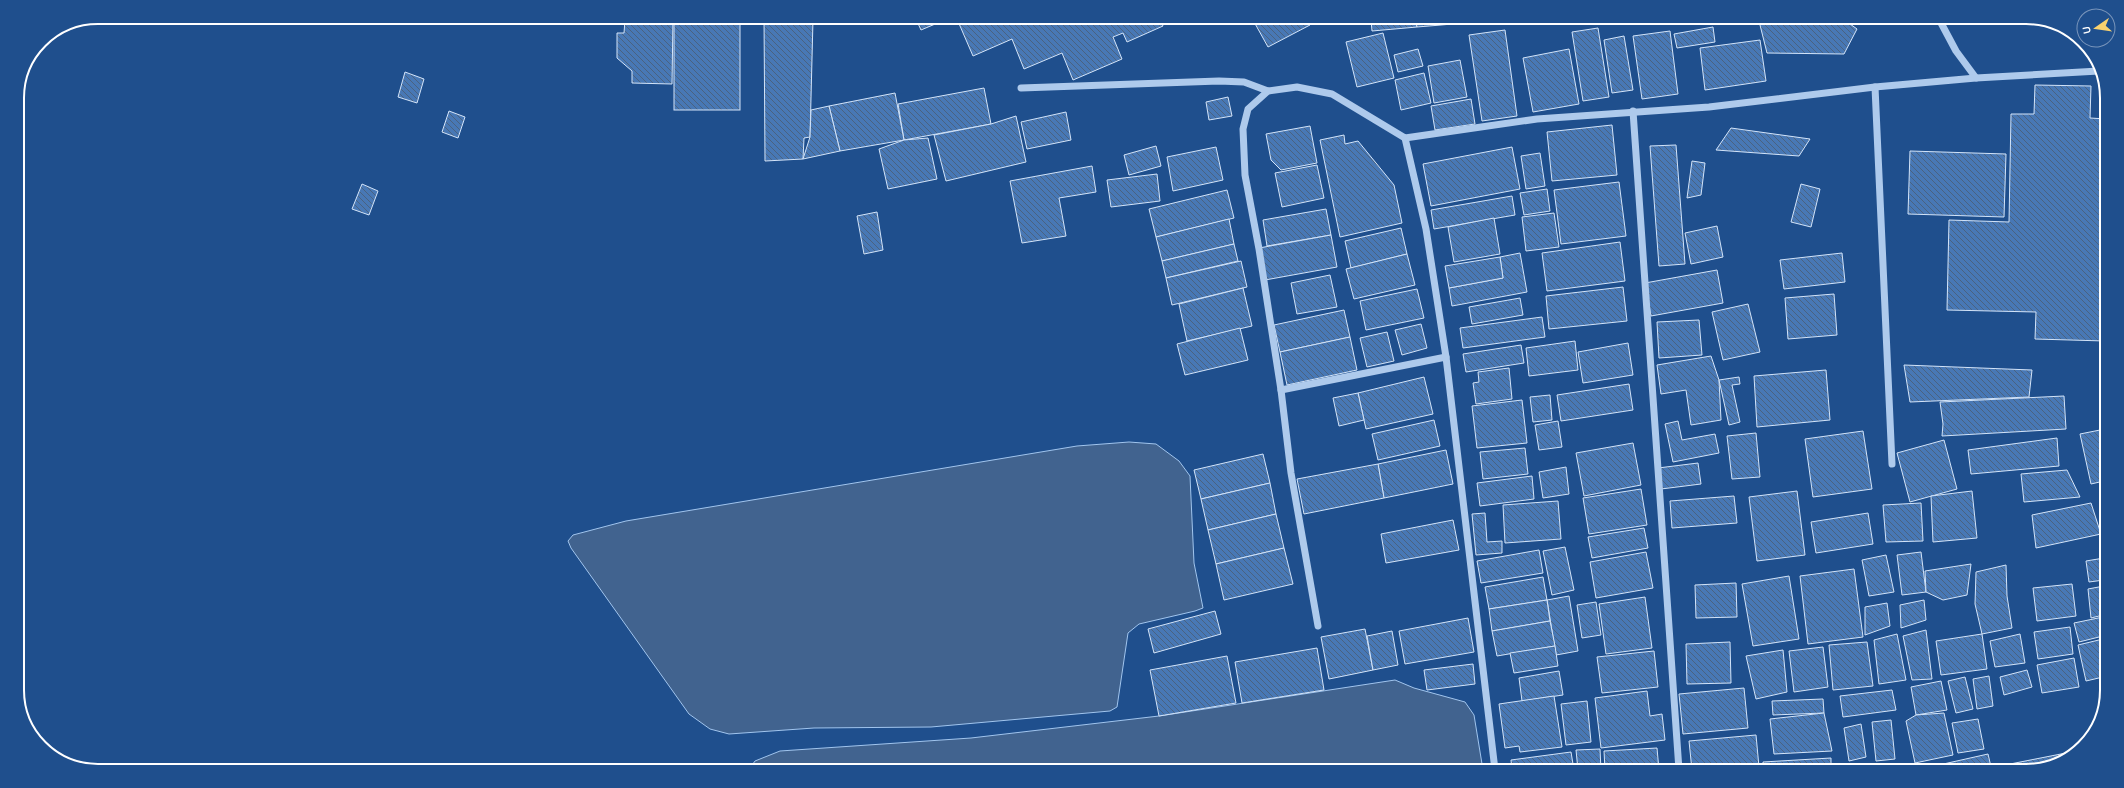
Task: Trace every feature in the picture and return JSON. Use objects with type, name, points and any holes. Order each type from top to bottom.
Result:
[{"type":"street","points":[[1942,24],[1956,51],[1976,78]]},
{"type":"street","points":[[1021,88],[1219,81],[1244,82],[1268,91],[1297,87],[1332,94],[1405,138],[1537,119],[1633,111],[1709,107],[1875,87],[1976,78],[2095,71]]},
{"type":"street","points":[[1875,87],[1892,464]]},
{"type":"street","points":[[1268,91],[1248,109],[1243,129],[1245,175],[1259,250],[1281,390],[1291,473],[1318,626]]},
{"type":"street","points":[[1633,111],[1679,764]]},
{"type":"street","points":[[1405,138],[1426,229],[1446,357],[1494,764]]},
{"type":"street","points":[[1281,390],[1446,357]]},
{"type":"water","points":[[1129,442],[1156,444],[1179,461],[1190,476],[1194,563],[1203,608],[1139,624],[1128,633],[1117,707],[1110,711],[931,727],[814,728],[729,734],[710,729],[689,714],[571,548],[568,541],[573,535],[626,521],[1077,446]]},
{"type":"water","points":[[1395,680],[1414,688],[1465,702],[1474,715],[1482,764],[753,764],[755,761],[780,751],[971,738],[1159,716]]},
{"type":"building","points":[[625,24],[673,24],[672,84],[632,83],[632,71],[617,58],[617,33],[624,33]]},
{"type":"building","points":[[674,24],[740,24],[740,110],[674,110]]},
{"type":"building","points":[[764,24],[813,24],[810,137],[804,138],[803,159],[765,161]]},
{"type":"building","points":[[918,24],[935,24],[921,30]]},
{"type":"building","points":[[959,24],[1162,24],[1163,26],[1127,42],[1123,33],[1113,37],[1122,59],[1073,80],[1062,53],[1024,69],[1012,39],[973,56]]},
{"type":"building","points":[[1255,24],[1310,25],[1268,47]]},
{"type":"building","points":[[1371,24],[1417,24],[1417,27],[1372,31]]},
{"type":"building","points":[[1417,24],[1441,24],[1441,25],[1417,27]]},
{"type":"building","points":[[1760,24],[1850,24],[1857,29],[1844,54],[1767,53]]},
{"type":"building","points":[[1713,27],[1715,42],[1677,48],[1674,34]]},
{"type":"building","points":[[1598,28],[1609,97],[1583,101],[1572,32]]},
{"type":"building","points":[[1505,30],[1517,116],[1482,121],[1469,35]]},
{"type":"building","points":[[1670,31],[1678,94],[1642,99],[1633,36]]},
{"type":"building","points":[[1383,33],[1394,78],[1357,87],[1346,42]]},
{"type":"building","points":[[1624,36],[1633,90],[1612,93],[1604,40]]},
{"type":"building","points":[[1760,40],[1766,81],[1705,90],[1700,48]]},
{"type":"building","points":[[1418,49],[1423,66],[1398,72],[1394,55]]},
{"type":"building","points":[[1569,49],[1579,104],[1533,112],[1523,58]]},
{"type":"building","points":[[1460,60],[1467,97],[1434,103],[1428,66]]},
{"type":"building","points":[[405,72],[424,79],[417,103],[398,97]]},
{"type":"building","points":[[1424,73],[1431,103],[1401,110],[1395,80]]},
{"type":"building","points":[[2035,85],[2091,86],[2090,118],[2100,119],[2100,341],[2035,339],[2036,312],[1947,310],[1949,220],[2009,222],[2011,114],[2034,114]]},
{"type":"building","points":[[984,88],[991,124],[904,140],[898,104]]},
{"type":"building","points":[[895,93],[904,140],[840,151],[829,106]]},
{"type":"building","points":[[1228,97],[1232,116],[1209,120],[1206,102]]},
{"type":"building","points":[[1471,99],[1475,124],[1435,130],[1431,106]]},
{"type":"building","points":[[829,106],[840,151],[803,159],[810,137],[811,110]]},
{"type":"building","points":[[449,111],[465,117],[458,138],[442,132]]},
{"type":"building","points":[[1066,112],[1071,140],[1027,149],[1021,122]]},
{"type":"building","points":[[1016,116],[1026,162],[946,181],[934,135],[991,124]]},
{"type":"building","points":[[1612,125],[1617,175],[1552,181],[1547,132]]},
{"type":"building","points":[[1310,126],[1317,163],[1281,170],[1271,160],[1266,134]]},
{"type":"building","points":[[1731,128],[1810,139],[1799,156],[1716,150]]},
{"type":"building","points":[[1344,135],[1345,144],[1358,141],[1394,185],[1402,223],[1340,237],[1320,140]]},
{"type":"building","points":[[928,138],[937,179],[888,189],[879,149],[904,140]]},
{"type":"building","points":[[1676,145],[1685,264],[1659,266],[1650,146]]},
{"type":"building","points":[[1156,146],[1161,166],[1129,175],[1124,155]]},
{"type":"building","points":[[1216,147],[1223,180],[1173,191],[1167,157]]},
{"type":"building","points":[[1512,147],[1520,189],[1431,206],[1423,164]]},
{"type":"building","points":[[1910,151],[2006,154],[2004,217],[1908,214]]},
{"type":"building","points":[[1540,153],[1545,186],[1526,189],[1521,156]]},
{"type":"building","points":[[1692,161],[1705,163],[1701,195],[1687,198]]},
{"type":"building","points":[[1317,165],[1324,198],[1282,207],[1275,173]]},
{"type":"building","points":[[1092,166],[1096,192],[1059,198],[1066,236],[1022,243],[1010,181]]},
{"type":"building","points":[[1157,174],[1160,201],[1111,207],[1107,180]]},
{"type":"building","points":[[1619,182],[1626,236],[1561,244],[1554,190]]},
{"type":"building","points":[[362,184],[378,191],[369,215],[352,209]]},
{"type":"building","points":[[1801,184],[1820,189],[1811,227],[1791,222]]},
{"type":"building","points":[[1547,189],[1550,211],[1524,215],[1520,193]]},
{"type":"building","points":[[1227,190],[1234,218],[1156,237],[1149,209]]},
{"type":"building","points":[[1512,196],[1515,215],[1434,229],[1431,210]]},
{"type":"building","points":[[1326,209],[1331,235],[1267,246],[1263,220]]},
{"type":"building","points":[[877,212],[883,250],[864,254],[857,216]]},
{"type":"building","points":[[1554,213],[1559,247],[1526,251],[1522,217]]},
{"type":"building","points":[[1494,218],[1500,254],[1454,262],[1448,227]]},
{"type":"building","points":[[1229,219],[1234,244],[1162,261],[1156,237]]},
{"type":"building","points":[[1717,226],[1723,257],[1691,264],[1685,233]]},
{"type":"building","points":[[1401,228],[1407,254],[1351,268],[1345,241]]},
{"type":"building","points":[[1331,235],[1337,267],[1265,280],[1259,248]]},
{"type":"building","points":[[1620,242],[1625,281],[1547,291],[1542,253]]},
{"type":"building","points":[[1234,244],[1238,261],[1166,278],[1162,261]]},
{"type":"building","points":[[1520,253],[1527,292],[1452,306],[1449,288],[1503,278],[1500,257]]},
{"type":"building","points":[[1842,253],[1845,282],[1784,289],[1780,260]]},
{"type":"building","points":[[1407,254],[1415,285],[1354,299],[1346,269]]},
{"type":"building","points":[[1500,257],[1503,278],[1449,288],[1445,266]]},
{"type":"building","points":[[1241,261],[1247,287],[1172,305],[1166,278]]},
{"type":"building","points":[[1717,270],[1723,303],[1651,316],[1645,283]]},
{"type":"building","points":[[1330,275],[1337,307],[1297,314],[1291,283]]},
{"type":"building","points":[[1623,287],[1627,321],[1549,329],[1546,296]]},
{"type":"building","points":[[1243,288],[1252,326],[1187,341],[1179,304]]},
{"type":"building","points":[[1417,289],[1424,318],[1366,330],[1360,301]]},
{"type":"building","points":[[1834,294],[1837,335],[1788,339],[1785,298]]},
{"type":"building","points":[[1520,298],[1523,315],[1472,324],[1469,307]]},
{"type":"building","points":[[1748,304],[1760,352],[1723,360],[1712,312]]},
{"type":"building","points":[[1344,310],[1350,337],[1280,352],[1274,325]]},
{"type":"building","points":[[1542,317],[1545,337],[1463,348],[1460,328]]},
{"type":"building","points":[[1699,320],[1702,355],[1659,358],[1657,322]]},
{"type":"building","points":[[1421,324],[1427,348],[1402,355],[1395,330]]},
{"type":"building","points":[[1240,328],[1248,360],[1185,375],[1177,344]]},
{"type":"building","points":[[1387,332],[1394,361],[1367,367],[1360,338]]},
{"type":"building","points":[[1350,337],[1357,370],[1287,385],[1280,352]]},
{"type":"building","points":[[1575,341],[1578,370],[1529,376],[1526,348]]},
{"type":"building","points":[[1628,343],[1633,375],[1583,383],[1578,352]]},
{"type":"building","points":[[1521,345],[1524,363],[1466,372],[1463,354]]},
{"type":"building","points":[[1711,356],[1719,380],[1721,420],[1691,425],[1686,390],[1661,394],[1657,365]]},
{"type":"building","points":[[1904,365],[2032,370],[2029,397],[1910,402]]},
{"type":"building","points":[[1509,368],[1512,399],[1476,404],[1473,383],[1479,382],[1478,372]]},
{"type":"building","points":[[1826,370],[1830,420],[1757,427],[1754,376]]},
{"type":"building","points":[[1424,377],[1433,414],[1366,429],[1358,393]]},
{"type":"building","points":[[1739,377],[1740,384],[1732,385],[1740,422],[1729,425],[1719,380]]},
{"type":"building","points":[[1629,384],[1633,410],[1561,421],[1557,395]]},
{"type":"building","points":[[1358,393],[1364,420],[1339,426],[1333,398]]},
{"type":"building","points":[[1550,395],[1552,420],[1533,422],[1530,397]]},
{"type":"building","points":[[2064,396],[2066,429],[1942,436],[1943,424],[1940,402]]},
{"type":"building","points":[[1522,400],[1527,443],[1477,448],[1472,406]]},
{"type":"building","points":[[1434,420],[1440,446],[1378,460],[1372,434]]},
{"type":"building","points":[[1558,421],[1562,447],[1539,450],[1535,425]]},
{"type":"building","points":[[1678,421],[1682,440],[1715,434],[1719,453],[1673,462],[1665,424]]},
{"type":"building","points":[[2100,430],[2100,482],[2091,484],[2080,434]]},
{"type":"building","points":[[1863,431],[1872,489],[1813,497],[1805,439]]},
{"type":"building","points":[[1756,433],[1760,477],[1732,479],[1727,436]]},
{"type":"building","points":[[2057,438],[2059,466],[1971,474],[1968,450]]},
{"type":"building","points":[[1944,440],[1957,489],[1910,502],[1897,453]]},
{"type":"building","points":[[1633,443],[1641,485],[1584,496],[1576,453]]},
{"type":"building","points":[[1525,448],[1528,474],[1483,479],[1480,452]]},
{"type":"building","points":[[1446,450],[1453,484],[1384,498],[1378,464]]},
{"type":"building","points":[[1263,454],[1270,483],[1201,499],[1194,470]]},
{"type":"building","points":[[1698,463],[1701,484],[1661,489],[1658,468]]},
{"type":"building","points":[[1378,464],[1384,498],[1304,514],[1297,479]]},
{"type":"building","points":[[1566,467],[1569,494],[1543,498],[1539,472]]},
{"type":"building","points":[[2067,470],[2080,497],[2024,502],[2021,474]]},
{"type":"building","points":[[1532,476],[1534,499],[1480,506],[1477,483]]},
{"type":"building","points":[[1270,483],[1276,514],[1208,530],[1201,499]]},
{"type":"building","points":[[1641,489],[1647,525],[1589,534],[1583,498]]},
{"type":"building","points":[[1797,491],[1805,555],[1757,561],[1749,497]]},
{"type":"building","points":[[1972,491],[1977,538],[1933,542],[1931,496]]},
{"type":"building","points":[[1734,496],[1737,523],[1672,528],[1670,501]]},
{"type":"building","points":[[1558,501],[1561,539],[1505,543],[1503,505]]},
{"type":"building","points":[[1921,503],[1923,541],[1886,542],[1883,505]]},
{"type":"building","points":[[2091,503],[2100,534],[2036,548],[2032,515]]},
{"type":"building","points":[[1485,513],[1487,542],[1502,541],[1502,553],[1476,555],[1472,514]]},
{"type":"building","points":[[1868,513],[1873,544],[1816,553],[1811,522]]},
{"type":"building","points":[[1276,514],[1284,548],[1216,564],[1208,530]]},
{"type":"building","points":[[1453,520],[1459,550],[1386,563],[1381,534]]},
{"type":"building","points":[[1644,528],[1648,548],[1592,558],[1588,537]]},
{"type":"building","points":[[1565,547],[1574,590],[1552,595],[1543,551]]},
{"type":"building","points":[[1284,548],[1293,584],[1224,600],[1216,564]]},
{"type":"building","points":[[1539,550],[1543,573],[1481,583],[1477,561]]},
{"type":"building","points":[[1646,552],[1653,588],[1596,598],[1590,562]]},
{"type":"building","points":[[1921,552],[1926,592],[1902,595],[1897,555]]},
{"type":"building","points":[[1886,555],[1894,592],[1869,596],[1862,560]]},
{"type":"building","points":[[2100,559],[2100,581],[2089,582],[2086,561]]},
{"type":"building","points":[[1971,564],[1967,595],[1943,600],[1926,592],[1925,571]]},
{"type":"building","points":[[2006,565],[2007,596],[2012,628],[1982,634],[1975,604],[1976,572]]},
{"type":"building","points":[[1854,569],[1863,637],[1808,644],[1800,576]]},
{"type":"building","points":[[1789,576],[1799,639],[1753,646],[1742,584]]},
{"type":"building","points":[[1543,577],[1547,600],[1489,609],[1485,587]]},
{"type":"building","points":[[1736,583],[1737,617],[1696,618],[1695,585]]},
{"type":"building","points":[[2072,584],[2076,616],[2037,621],[2033,588]]},
{"type":"building","points":[[2100,587],[2100,616],[2091,618],[2088,589]]},
{"type":"building","points":[[1569,596],[1578,651],[1556,655],[1547,600]]},
{"type":"building","points":[[1645,597],[1652,648],[1606,654],[1599,604]]},
{"type":"building","points":[[1547,600],[1550,621],[1492,631],[1489,609]]},
{"type":"building","points":[[1924,600],[1926,620],[1901,628],[1900,605]]},
{"type":"building","points":[[1596,602],[1601,635],[1582,638],[1577,605]]},
{"type":"building","points":[[1887,603],[1890,626],[1865,635],[1865,607]]},
{"type":"building","points":[[1215,611],[1221,634],[1154,653],[1148,629]]},
{"type":"building","points":[[1468,618],[1474,652],[1405,664],[1399,631]]},
{"type":"building","points":[[2100,618],[2100,637],[2079,642],[2074,623]]},
{"type":"building","points":[[1550,621],[1555,646],[1497,656],[1492,631]]},
{"type":"building","points":[[2070,627],[2073,654],[2038,659],[2034,632]]},
{"type":"building","points":[[1365,629],[1373,670],[1329,679],[1321,637]]},
{"type":"building","points":[[1926,630],[1932,679],[1912,680],[1903,636]]},
{"type":"building","points":[[1392,631],[1398,665],[1373,670],[1367,636]]},
{"type":"building","points":[[1897,634],[1906,680],[1879,684],[1874,640]]},
{"type":"building","points":[[1982,634],[1987,669],[1941,675],[1936,641]]},
{"type":"building","points":[[2020,634],[2025,663],[1995,667],[1990,641]]},
{"type":"building","points":[[2100,640],[2100,678],[2086,681],[2078,645]]},
{"type":"building","points":[[1730,642],[1731,683],[1687,684],[1686,644]]},
{"type":"building","points":[[1867,642],[1873,686],[1833,690],[1829,645]]},
{"type":"building","points":[[1555,646],[1558,666],[1514,673],[1510,653]]},
{"type":"building","points":[[1823,647],[1828,687],[1794,692],[1789,651]]},
{"type":"building","points":[[1317,648],[1324,690],[1242,703],[1235,662]]},
{"type":"building","points":[[1783,650],[1787,692],[1756,699],[1746,656]]},
{"type":"building","points":[[1654,651],[1658,687],[1602,693],[1597,657]]},
{"type":"building","points":[[1227,656],[1236,703],[1159,716],[1150,670]]},
{"type":"building","points":[[2074,658],[2079,687],[2042,693],[2037,665]]},
{"type":"building","points":[[1473,664],[1475,684],[1427,690],[1424,670]]},
{"type":"building","points":[[2027,670],[2032,687],[2004,695],[2000,677]]},
{"type":"building","points":[[1559,671],[1563,695],[1522,701],[1519,678]]},
{"type":"building","points":[[1989,676],[1993,706],[1977,709],[1973,679]]},
{"type":"building","points":[[1965,677],[1973,709],[1956,713],[1948,681]]},
{"type":"building","points":[[1941,681],[1947,710],[1916,715],[1911,687]]},
{"type":"building","points":[[1744,688],[1748,728],[1683,734],[1679,694]]},
{"type":"building","points":[[1892,690],[1896,710],[1843,717],[1840,696]]},
{"type":"building","points":[[1647,691],[1650,716],[1662,714],[1665,740],[1601,748],[1595,698]]},
{"type":"building","points":[[1554,696],[1562,747],[1520,752],[1519,746],[1505,748],[1499,704]]},
{"type":"building","points":[[1823,699],[1824,713],[1773,715],[1772,701]]},
{"type":"building","points":[[1587,701],[1591,742],[1566,745],[1561,704]]},
{"type":"building","points":[[1824,713],[1832,751],[1774,754],[1770,719]]},
{"type":"building","points":[[1944,713],[1953,755],[1915,763],[1906,721],[1916,715]]},
{"type":"building","points":[[1978,719],[1984,749],[1958,753],[1952,723]]},
{"type":"building","points":[[1891,720],[1895,759],[1876,761],[1872,722]]},
{"type":"building","points":[[1861,724],[1866,757],[1849,761],[1844,728]]},
{"type":"building","points":[[1756,735],[1759,764],[1691,764],[1689,741]]},
{"type":"building","points":[[1657,748],[1658,764],[1605,764],[1604,751]]},
{"type":"building","points":[[1600,749],[1601,764],[1577,764],[1576,750]]},
{"type":"building","points":[[1571,752],[1573,764],[1511,764],[1511,760]]},
{"type":"building","points":[[2064,753],[2040,763],[2010,764]]},
{"type":"building","points":[[1988,754],[1990,764],[1943,764]]},
{"type":"building","points":[[1831,758],[1831,764],[1763,764],[1763,762]]}]
